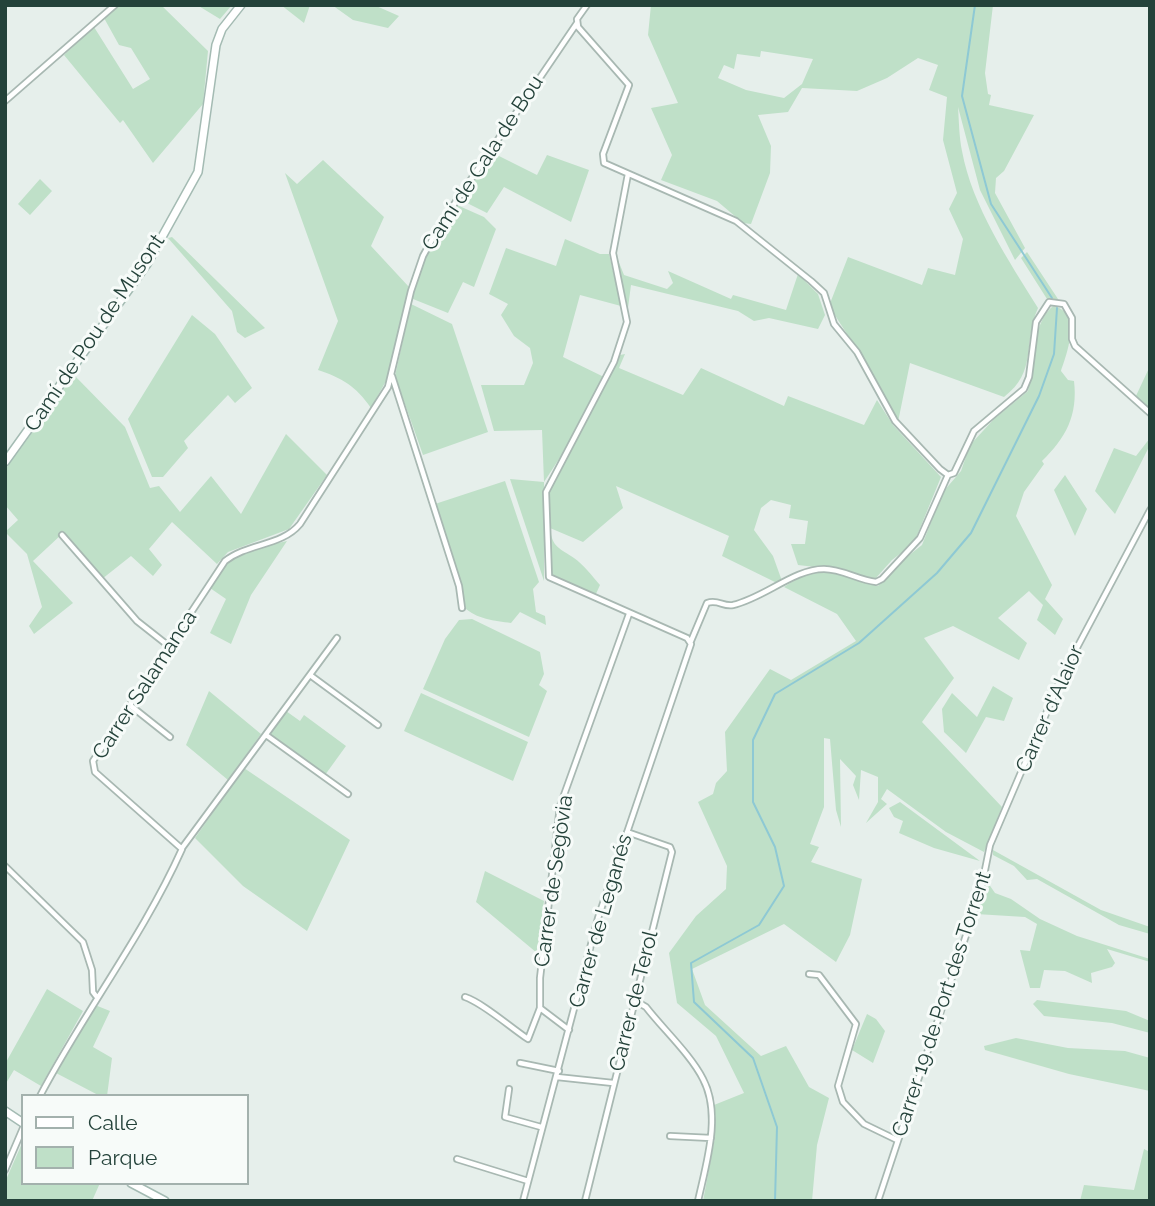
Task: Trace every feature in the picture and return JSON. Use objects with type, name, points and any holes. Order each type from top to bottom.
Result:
[{"type":"street","points":[[5,101],[116,5]]},
{"type":"street","name":"Camí de Pou de Musont","points":[[5,462],[147,264],[198,172],[204,153],[216,45],[222,29],[241,5]]},
{"type":"street","name":"Camí de Cala de Bou","points":[[219,569],[236,552],[292,533],[383,397],[392,375],[411,291],[423,256],[440,225],[587,5]]},
{"type":"street","points":[[577,23],[629,85],[602,160],[736,221],[811,281],[824,293],[834,324],[857,352],[895,421],[947,475],[958,468],[974,431],[1024,389],[1029,377],[1036,322],[1044,305],[1049,302],[1064,304],[1072,318],[1075,346],[1150,413]]},
{"type":"street","points":[[628,174],[613,253],[627,322],[614,362],[546,492],[549,577],[691,643]]},
{"type":"street","points":[[392,375],[459,586],[462,608]]},
{"type":"street","name":"Carrer de Leganés","points":[[523,1201],[598,918],[691,643],[707,604],[718,601],[733,605],[780,587],[808,570],[832,569],[876,582],[882,579],[920,538],[947,475]]},
{"type":"street","name":"Carrer d'Alaior","points":[[1007,807],[1063,674],[1150,510]]},
{"type":"street","points":[[62,535],[137,621],[170,647]]},
{"type":"street","name":"Carrer Salamanca","points":[[182,848],[93,769],[93,761],[219,569]]},
{"type":"street","name":"Carrer de Segòvia","points":[[465,997],[485,1007],[493,1016],[528,1039],[540,1008],[540,978],[560,806],[629,614]]},
{"type":"street","points":[[41,1094],[96,996],[125,953],[182,848],[337,638]]},
{"type":"street","points":[[310,675],[378,725]]},
{"type":"street","points":[[131,706],[170,737]]},
{"type":"street","points":[[267,735],[348,794]]},
{"type":"street","name":"Carrer 19 de Port des Torrent","points":[[878,1201],[981,890],[990,845],[1007,807]]},
{"type":"street","name":"Carrer de Terol","points":[[586,1200],[672,852],[670,847],[627,832]]},
{"type":"street","points":[[5,866],[83,942],[89,957],[93,992],[96,996]]},
{"type":"street","points":[[809,974],[819,975],[856,1024],[838,1086],[843,1102],[864,1124],[897,1140]]},
{"type":"street","points":[[634,1000],[646,1007],[704,1080],[710,1107],[711,1138],[698,1201]]},
{"type":"street","points":[[540,1008],[569,1030]]},
{"type":"street","points":[[520,1063],[558,1074],[613,1083]]},
{"type":"street","points":[[509,1089],[505,1117],[541,1126]]},
{"type":"street","points":[[5,1111],[21,1124]]},
{"type":"street","points":[[5,1170],[21,1131]]},
{"type":"street","points":[[670,1136],[711,1138]]},
{"type":"street","points":[[457,1159],[528,1181]]},
{"type":"street","points":[[135,1185],[164,1201]]},
{"type":"street","points":[[586,1200],[593,1201]]},
{"type":"green space","points":[[118,5],[161,5],[208,51],[203,104],[153,163],[123,120],[120,123],[64,55],[94,27],[133,89],[150,79],[131,48],[119,45],[104,18]]},
{"type":"green space","points":[[197,5],[232,5],[220,19]]},
{"type":"green space","points":[[281,5],[310,5],[304,23]]},
{"type":"green space","points":[[332,5],[374,5],[399,16],[388,28],[353,20]]},
{"type":"green space","points":[[651,5],[993,5],[985,73],[988,94],[991,95],[989,105],[1034,115],[1004,171],[996,178],[995,193],[1025,248],[1015,260],[980,190],[958,107],[962,151],[974,192],[993,232],[1038,308],[1025,367],[1015,387],[1004,397],[910,363],[898,422],[876,379],[829,306],[848,257],[922,285],[928,268],[955,275],[963,239],[949,209],[957,193],[943,140],[947,97],[929,90],[938,65],[918,58],[887,78],[857,91],[802,88],[788,112],[758,115],[771,146],[770,173],[751,224],[743,223],[717,201],[661,180],[672,155],[651,108],[678,103],[648,35]],"holes":[[[761,51],[813,59],[802,84],[784,98],[746,90],[718,78],[724,65],[734,69],[737,54],[760,57]]]},
{"type":"green space","points":[[493,153],[537,175],[547,155],[589,170],[571,222],[504,187],[487,213],[461,200]]},
{"type":"green space","points":[[323,160],[384,217],[371,246],[409,287],[386,381],[371,408],[348,384],[318,370],[338,321],[285,173],[297,184]]},
{"type":"green space","points":[[40,179],[52,191],[30,215],[18,204]]},
{"type":"green space","points":[[457,205],[484,217],[496,229],[474,287],[463,282],[448,313],[413,299],[412,294],[425,257]]},
{"type":"green space","points":[[172,237],[265,328],[245,338],[237,332],[232,311],[168,238]]},
{"type":"green space","points":[[565,239],[600,254],[609,254],[621,306],[580,295],[563,357],[604,377],[578,430],[544,482],[542,430],[494,431],[481,385],[524,385],[533,363],[530,348],[514,336],[501,315],[508,304],[489,294],[506,248],[556,266]]},
{"type":"green space","points":[[1027,252],[1058,299],[1047,299],[1021,258]]},
{"type":"green space","points":[[616,255],[624,275],[667,289],[673,283],[668,271],[731,299],[733,295],[786,310],[798,274],[818,294],[825,315],[818,329],[769,318],[754,321],[738,311],[631,285],[628,308]]},
{"type":"green space","points":[[411,304],[452,324],[488,432],[423,455],[395,376]]},
{"type":"green space","points":[[1053,306],[1062,310],[1070,324],[1071,333],[1061,371],[1068,380],[1074,381],[1074,405],[1064,435],[1042,461],[1044,464],[1024,492],[1016,516],[1052,585],[1045,599],[1063,619],[1055,635],[1037,620],[1043,605],[1029,591],[998,618],[1027,643],[1019,660],[953,626],[924,638],[954,678],[922,722],[1002,807],[984,852],[946,832],[887,789],[881,799],[887,804],[866,823],[878,802],[878,777],[861,770],[859,800],[853,785],[856,776],[840,759],[841,827],[836,810],[830,739],[824,738],[824,807],[810,844],[819,847],[811,862],[862,879],[850,935],[836,962],[784,924],[692,969],[705,1005],[761,1056],[786,1046],[809,1087],[829,1098],[817,1145],[812,1201],[703,1201],[715,1137],[714,1105],[744,1093],[716,1036],[677,1003],[669,953],[696,916],[726,889],[727,866],[698,802],[713,794],[716,783],[727,771],[725,732],[770,669],[791,680],[856,641],[837,614],[784,587],[796,579],[819,573],[841,575],[878,586],[899,563],[922,545],[943,492],[961,471],[970,445],[994,419],[1028,391],[1037,334],[1046,313]]},
{"type":"green space","points":[[192,315],[215,334],[252,388],[235,403],[228,395],[184,441],[188,448],[163,477],[152,477],[128,419]]},
{"type":"green space","points":[[625,354],[619,368],[683,395],[701,368],[784,406],[788,396],[864,425],[877,400],[893,425],[941,477],[914,543],[892,560],[875,579],[841,570],[798,565],[791,544],[805,544],[808,521],[789,518],[791,505],[771,500],[761,508],[754,530],[773,556],[782,581],[779,584],[722,556],[729,536],[616,486],[623,508],[583,542],[550,528],[558,547],[581,564],[600,585],[595,596],[551,576],[548,494],[620,355]]},
{"type":"green space","points":[[1150,366],[1150,410],[1135,398]]},
{"type":"green space","points":[[74,375],[125,427],[150,488],[159,486],[180,512],[211,476],[241,514],[286,434],[327,475],[289,529],[228,552],[217,564],[172,522],[149,549],[162,565],[153,576],[131,556],[102,579],[62,534],[33,561],[73,603],[34,634],[29,626],[42,607],[27,554],[5,532],[18,520],[5,505],[5,470]]},
{"type":"green space","points":[[1150,438],[1150,445],[1115,514],[1095,491],[1114,448],[1136,456]]},
{"type":"green space","points":[[1065,475],[1087,509],[1075,536],[1054,490]]},
{"type":"green space","points":[[510,479],[544,482],[544,581]]},
{"type":"green space","points":[[505,481],[539,582],[533,589],[536,612],[545,616],[546,625],[520,612],[511,623],[480,617],[464,607],[435,504]]},
{"type":"green space","points":[[287,541],[251,595],[231,644],[210,633],[226,599],[210,588],[229,560],[256,548]]},
{"type":"green space","points":[[472,619],[540,652],[544,674],[539,685],[547,691],[529,737],[423,689],[445,639],[459,620]]},
{"type":"green space","points":[[993,686],[1013,698],[1004,721],[986,717],[966,753],[944,732],[942,709],[952,693],[977,717]]},
{"type":"green space","points":[[209,691],[261,734],[228,780],[186,745]]},
{"type":"green space","points":[[421,693],[528,742],[513,781],[404,731]]},
{"type":"green space","points":[[286,711],[300,721],[304,715],[346,746],[325,775],[270,734]]},
{"type":"green space","points":[[244,768],[350,840],[307,931],[243,886],[195,838]]},
{"type":"green space","points":[[900,802],[980,861],[934,848],[899,833],[903,821],[894,817],[889,808]]},
{"type":"green space","points":[[993,850],[1101,910],[1150,927],[1150,934],[1119,925],[1037,879],[1027,880],[1014,866],[993,855]]},
{"type":"green space","points":[[485,871],[544,901],[537,953],[476,902]]},
{"type":"green space","points":[[986,880],[995,893],[1011,899],[1040,919],[1077,936],[1150,959],[1150,962],[1107,949],[1115,963],[1112,967],[1091,973],[1092,983],[1065,971],[1044,970],[1040,988],[1030,988],[1020,950],[1030,951],[1037,924],[1025,917],[976,914]]},
{"type":"green space","points":[[47,989],[83,1011],[41,1086],[14,1070],[5,1085],[5,1064]]},
{"type":"green space","points":[[1037,1000],[1126,1011],[1150,1021],[1150,1033],[1112,1023],[1044,1016],[1033,1004]]},
{"type":"green space","points":[[95,1005],[110,1011],[93,1047],[112,1058],[107,1094],[96,1094],[56,1073]]},
{"type":"green space","points":[[867,1014],[876,1019],[885,1031],[873,1063],[852,1050]]},
{"type":"green space","points":[[1016,1038],[1068,1048],[1125,1051],[1150,1058],[1150,1091],[1069,1074],[985,1050],[984,1046]]},
{"type":"green space","points":[[21,1146],[21,1185],[99,1185],[92,1201],[5,1201],[5,1182]]},
{"type":"green space","points":[[1144,1149],[1150,1152],[1150,1201],[1080,1201],[1084,1185],[1134,1190]]},
{"type":"waterway","points":[[975,5],[962,96],[991,204],[1052,298]]},
{"type":"waterway","points":[[775,1201],[777,1127],[753,1058],[694,1002],[691,963],[759,925],[784,886],[775,847],[753,802],[753,740],[775,694],[859,643],[937,573],[971,533],[1039,396],[1054,354],[1057,308]]}]
